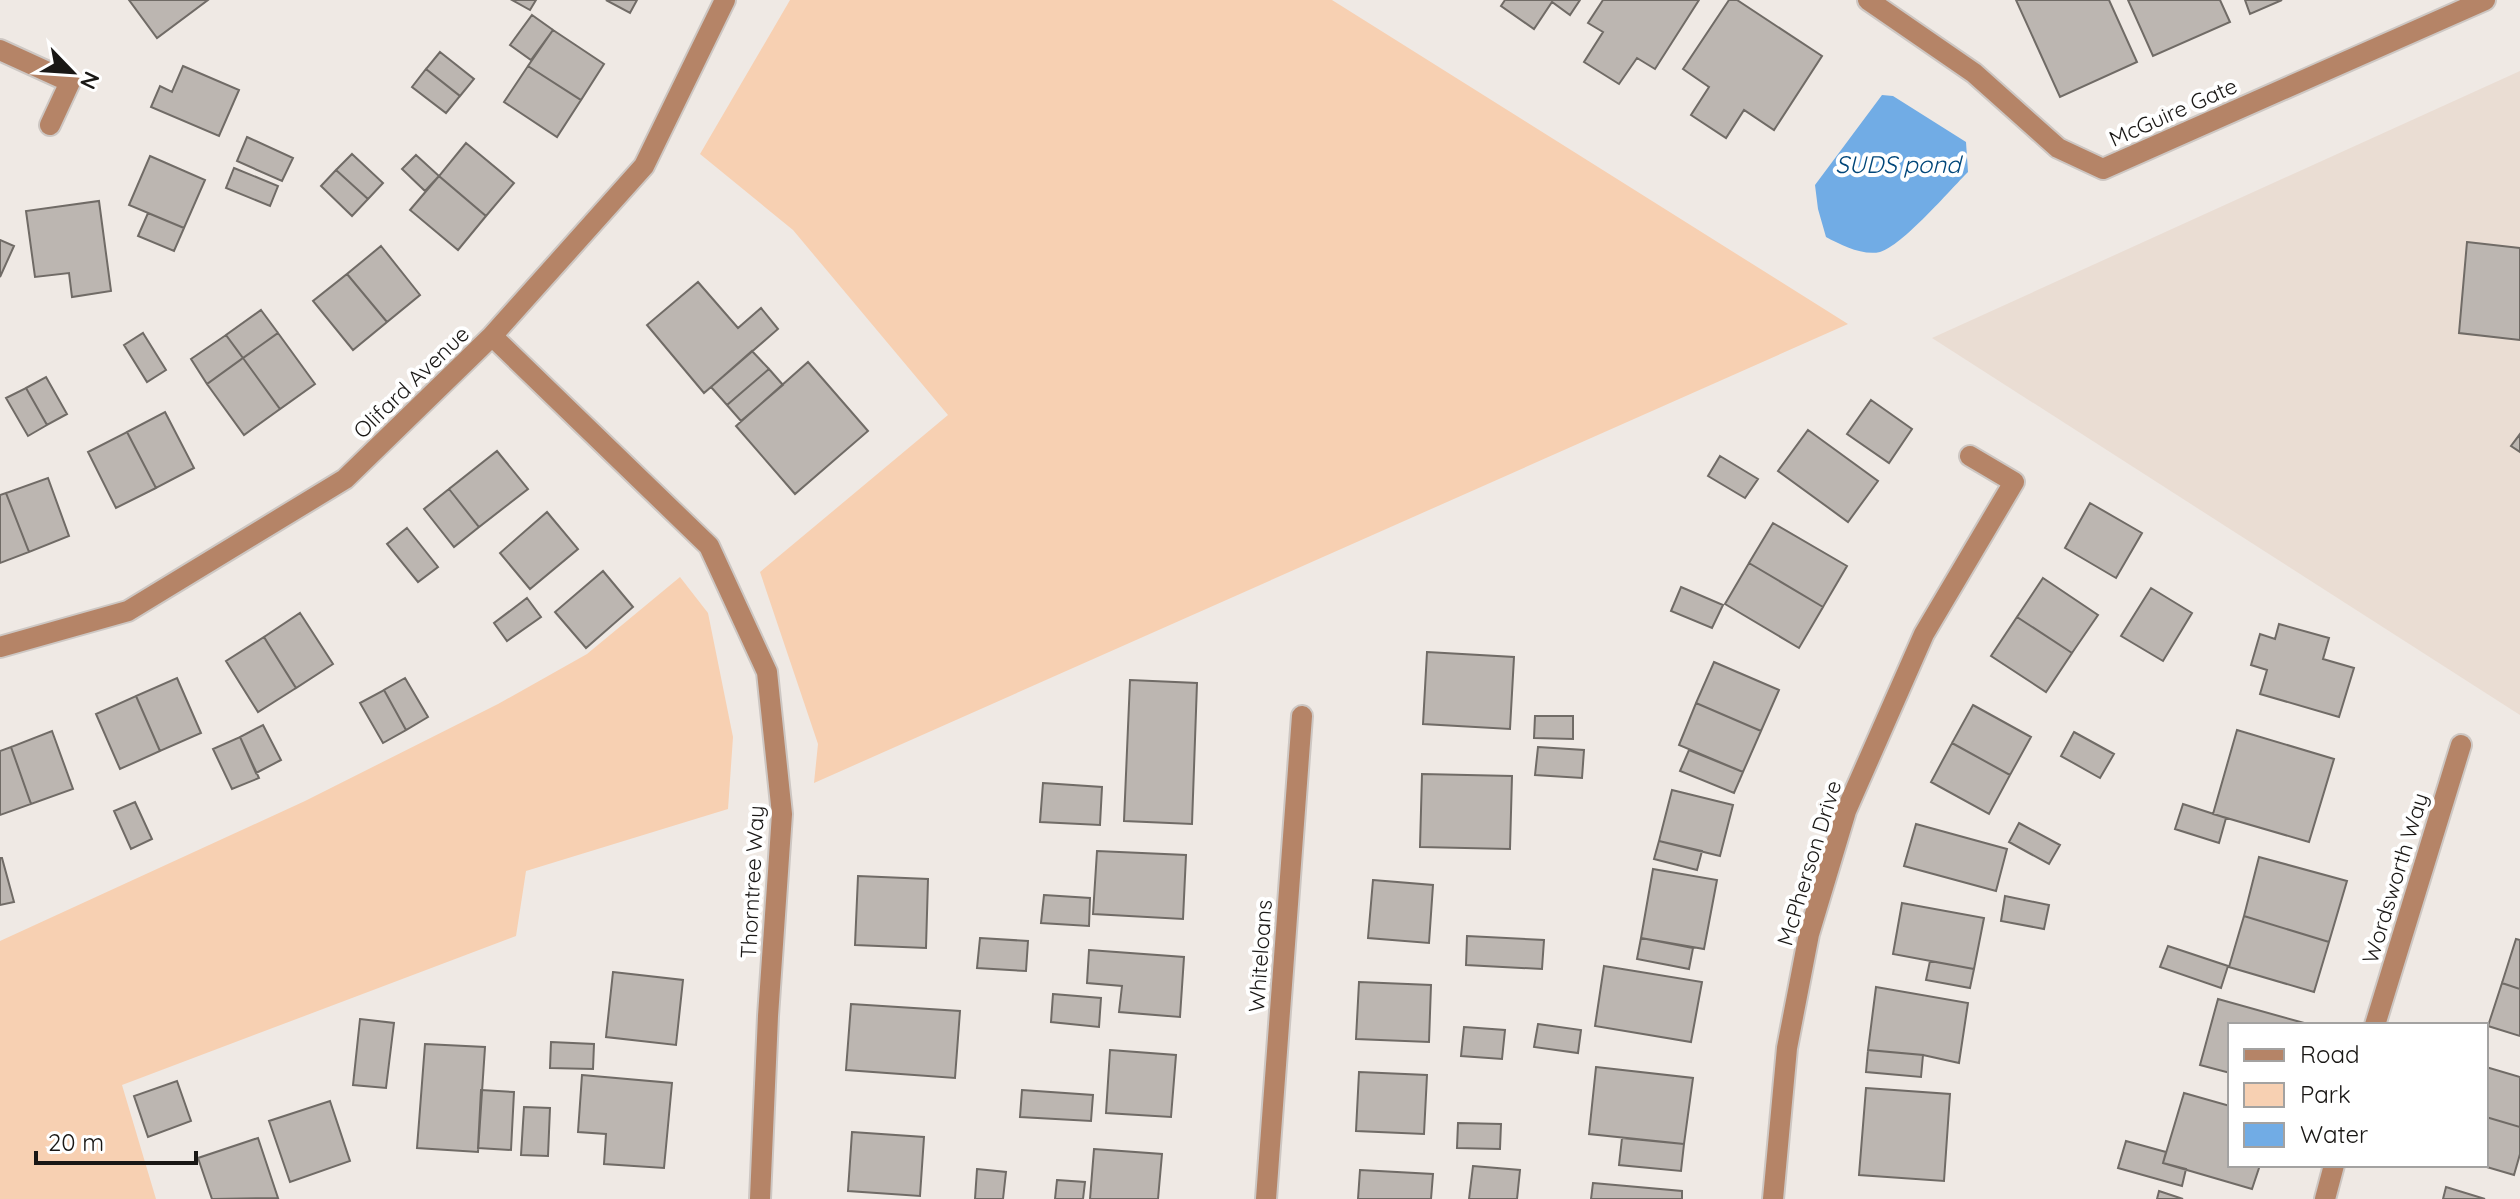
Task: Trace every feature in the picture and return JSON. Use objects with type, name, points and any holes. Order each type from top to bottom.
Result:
[{"type":"street","name":"Olifard Avenue","points":[[0,647],[128,611],[345,479],[492,336],[644,166],[725,0]]},
{"type":"street","name":"McGuire Gate","points":[[1868,0],[1974,73],[2058,148],[2103,169],[2485,0]]},
{"type":"street","points":[[0,50],[70,82],[50,125]]},
{"type":"street","name":"Thorntree Way","points":[[492,336],[709,546],[767,672],[782,814],[768,1016],[760,1199]]},
{"type":"street","name":"McPherson Drive","points":[[1773,1199],[1790,1034],[1809,934],[1846,811],[1924,634],[2014,482],[1970,456]]},
{"type":"street","name":"Whiteloans","points":[[1266,1199],[1302,716]]},
{"type":"street","name":"Wordsworth Way","points":[[2376,1023],[2461,745]]},
{"type":"street","points":[[2325,1199],[2333,1167]]},
{"type":"shaded area","points":[[2520,71],[2520,715],[1932,338]]},
{"type":"green space","points":[[790,0],[1332,0],[1848,324],[814,783],[818,744],[760,572],[948,415],[793,230],[700,154]]},
{"type":"green space","points":[[680,577],[708,613],[733,737],[728,809],[526,871],[516,936],[122,1085],[156,1199],[0,1199],[0,941],[305,801],[498,704],[587,654]]},
{"type":"water","name":"SUDS pond","points":[[1882,95],[1893,96],[1966,142],[1968,172],[1900,240],[1889,248],[1873,253],[1859,251],[1826,237],[1815,185]]},
{"type":"building","points":[[129,0],[208,0],[157,38]]},
{"type":"building","points":[[512,0],[536,0],[530,10]]},
{"type":"building","points":[[606,0],[637,0],[630,13]]},
{"type":"building","points":[[1505,0],[1580,0],[1570,15],[1552,2],[1534,29],[1501,6]]},
{"type":"building","points":[[1603,0],[1699,0],[1655,69],[1637,58],[1619,84],[1584,62],[1603,32],[1588,23]]},
{"type":"building","points":[[1729,0],[1737,0],[1822,56],[1774,130],[1744,110],[1726,138],[1691,115],[1709,87],[1683,69]]},
{"type":"building","points":[[2016,0],[2109,0],[2137,62],[2060,97]]},
{"type":"building","points":[[2128,0],[2220,0],[2230,22],[2153,56]]},
{"type":"building","points":[[2245,0],[2282,0],[2250,14]]},
{"type":"building","points":[[532,15],[553,30],[531,60],[510,45]]},
{"type":"building","points":[[553,30],[604,64],[581,100],[528,66]]},
{"type":"building","points":[[440,52],[474,79],[460,96],[426,69]]},
{"type":"building","points":[[183,66],[239,90],[219,136],[151,107],[160,86],[172,92]]},
{"type":"building","points":[[528,66],[581,100],[557,137],[504,102]]},
{"type":"building","points":[[426,69],[460,96],[446,113],[412,87]]},
{"type":"building","points":[[247,137],[293,158],[282,181],[237,161]]},
{"type":"building","points":[[466,143],[514,183],[486,216],[439,176]]},
{"type":"building","points":[[352,154],[383,183],[368,199],[336,170]]},
{"type":"building","points":[[416,155],[439,176],[425,191],[402,169]]},
{"type":"building","points":[[150,156],[205,180],[184,228],[129,205]]},
{"type":"building","points":[[234,168],[278,186],[270,206],[226,188]]},
{"type":"building","points":[[336,170],[368,199],[352,216],[321,186]]},
{"type":"building","points":[[439,176],[486,216],[458,250],[410,210]]},
{"type":"building","points":[[99,201],[111,291],[72,297],[69,273],[35,277],[26,211]]},
{"type":"building","points":[[148,213],[184,228],[174,251],[138,236]]},
{"type":"building","points":[[0,240],[14,246],[0,277]]},
{"type":"building","points":[[2467,242],[2520,248],[2520,340],[2459,333]]},
{"type":"building","points":[[381,246],[420,295],[387,322],[347,274]]},
{"type":"building","points":[[347,274],[387,322],[353,350],[313,301]]},
{"type":"building","points":[[698,282],[738,328],[761,308],[778,329],[704,393],[647,325]]},
{"type":"building","points":[[261,310],[278,333],[243,358],[226,335]]},
{"type":"building","points":[[143,333],[166,370],[147,382],[124,345]]},
{"type":"building","points":[[278,333],[315,384],[280,409],[243,358]]},
{"type":"building","points":[[226,335],[243,358],[207,384],[191,359]]},
{"type":"building","points":[[752,351],[769,369],[727,405],[711,387]]},
{"type":"building","points":[[243,358],[280,409],[244,435],[207,384]]},
{"type":"building","points":[[808,362],[868,431],[795,494],[736,426]]},
{"type":"building","points":[[769,369],[783,385],[741,421],[727,405]]},
{"type":"building","points":[[46,377],[67,414],[47,425],[26,388]]},
{"type":"building","points":[[26,388],[47,425],[28,436],[6,398]]},
{"type":"building","points":[[1871,400],[1912,429],[1889,463],[1847,434]]},
{"type":"building","points":[[165,412],[194,468],[156,488],[127,432]]},
{"type":"building","points":[[1808,430],[1878,481],[1848,522],[1778,471]]},
{"type":"building","points":[[127,432],[156,488],[116,508],[88,452]]},
{"type":"building","points":[[2520,434],[2520,452],[2511,446]]},
{"type":"building","points":[[497,451],[528,489],[479,527],[449,489]]},
{"type":"building","points":[[1720,456],[1758,479],[1745,498],[1708,476]]},
{"type":"building","points":[[48,478],[69,536],[29,552],[6,493]]},
{"type":"building","points":[[449,489],[479,527],[454,547],[424,509]]},
{"type":"building","points":[[6,493],[29,552],[0,563],[0,495]]},
{"type":"building","points":[[2090,503],[2142,533],[2116,578],[2065,548]]},
{"type":"building","points":[[547,512],[578,549],[530,589],[500,553]]},
{"type":"building","points":[[1773,523],[1847,566],[1823,607],[1749,563]]},
{"type":"building","points":[[407,528],[438,567],[418,582],[387,544]]},
{"type":"building","points":[[1749,563],[1823,607],[1799,648],[1725,604]]},
{"type":"building","points":[[603,571],[633,607],[586,648],[555,612]]},
{"type":"building","points":[[2043,578],[2098,615],[2072,653],[2017,617]]},
{"type":"building","points":[[1681,587],[1723,605],[1712,628],[1671,611]]},
{"type":"building","points":[[2151,588],[2192,613],[2163,661],[2121,636]]},
{"type":"building","points":[[527,598],[541,617],[507,641],[494,623]]},
{"type":"building","points":[[300,613],[333,664],[296,688],[264,637]]},
{"type":"building","points":[[2017,617],[2072,653],[2046,692],[1991,656]]},
{"type":"building","points":[[2279,624],[2329,638],[2323,659],[2354,668],[2339,717],[2260,694],[2267,670],[2251,665],[2260,634],[2275,639]]},
{"type":"building","points":[[264,637],[296,688],[258,712],[226,661]]},
{"type":"building","points":[[1427,652],[1514,657],[1510,729],[1423,724]]},
{"type":"building","points":[[1714,662],[1779,690],[1761,731],[1696,703]]},
{"type":"building","points":[[177,678],[201,733],[160,751],[136,696]]},
{"type":"building","points":[[405,678],[428,717],[406,730],[384,690]]},
{"type":"building","points":[[1130,680],[1197,683],[1192,824],[1124,821]]},
{"type":"building","points":[[384,690],[406,730],[383,743],[360,703]]},
{"type":"building","points":[[136,696],[160,751],[120,769],[96,714]]},
{"type":"building","points":[[1696,703],[1761,731],[1743,772],[1679,745]]},
{"type":"building","points":[[1973,705],[2031,737],[2010,775],[1952,743]]},
{"type":"building","points":[[1535,716],[1573,716],[1573,739],[1534,738]]},
{"type":"building","points":[[263,725],[281,760],[256,773],[240,737]]},
{"type":"building","points":[[2237,730],[2334,759],[2309,842],[2213,814]]},
{"type":"building","points":[[52,731],[73,789],[31,804],[11,747]]},
{"type":"building","points":[[2074,732],[2114,754],[2100,778],[2061,756]]},
{"type":"building","points":[[240,737],[259,778],[232,789],[213,749]]},
{"type":"building","points":[[1952,743],[2010,775],[1989,814],[1931,782]]},
{"type":"building","points":[[11,747],[31,804],[0,815],[0,751]]},
{"type":"building","points":[[1538,747],[1584,750],[1582,778],[1535,775]]},
{"type":"building","points":[[1689,750],[1743,772],[1734,793],[1680,771]]},
{"type":"building","points":[[1422,774],[1512,776],[1510,849],[1420,847]]},
{"type":"building","points":[[1043,783],[1102,787],[1100,825],[1040,822]]},
{"type":"building","points":[[1672,790],[1733,805],[1720,856],[1659,841]]},
{"type":"building","points":[[135,802],[152,839],[131,849],[114,811]]},
{"type":"building","points":[[2183,804],[2226,818],[2219,843],[2175,829]]},
{"type":"building","points":[[2019,823],[2060,845],[2049,864],[2009,842]]},
{"type":"building","points":[[1916,824],[2007,849],[1996,891],[1904,866]]},
{"type":"building","points":[[1659,841],[1702,851],[1697,870],[1654,859]]},
{"type":"building","points":[[1097,851],[1186,855],[1183,919],[1093,914]]},
{"type":"building","points":[[2259,857],[2347,881],[2329,942],[2244,916]]},
{"type":"building","points":[[0,858],[14,902],[0,905]]},
{"type":"building","points":[[1653,869],[1717,880],[1704,949],[1641,938]]},
{"type":"building","points":[[858,876],[928,879],[926,948],[855,945]]},
{"type":"building","points":[[1373,880],[1433,885],[1429,943],[1368,938]]},
{"type":"building","points":[[1044,895],[1090,898],[1089,926],[1041,923]]},
{"type":"building","points":[[2005,896],[2049,905],[2044,929],[2001,921]]},
{"type":"building","points":[[1902,903],[1984,918],[1974,969],[1893,954]]},
{"type":"building","points":[[2244,916],[2329,942],[2314,992],[2229,967]]},
{"type":"building","points":[[1467,936],[1544,940],[1542,969],[1466,965]]},
{"type":"building","points":[[980,938],[1028,941],[1026,971],[977,968]]},
{"type":"building","points":[[1641,938],[1693,948],[1689,969],[1637,959]]},
{"type":"building","points":[[2516,939],[2520,940],[2520,989],[2502,983]]},
{"type":"building","points":[[2168,946],[2228,966],[2221,988],[2160,967]]},
{"type":"building","points":[[1089,950],[1184,957],[1180,1017],[1119,1012],[1122,986],[1087,983]]},
{"type":"building","points":[[1930,961],[1974,969],[1970,988],[1926,980]]},
{"type":"building","points":[[1604,966],[1702,982],[1691,1042],[1595,1026]]},
{"type":"building","points":[[613,972],[683,980],[676,1045],[606,1037]]},
{"type":"building","points":[[1359,982],[1431,985],[1429,1042],[1356,1039]]},
{"type":"building","points":[[2502,983],[2520,989],[2520,1036],[2488,1026]]},
{"type":"building","points":[[1876,987],[1968,1003],[1959,1063],[1923,1055],[1868,1050]]},
{"type":"building","points":[[1053,994],[1101,998],[1099,1027],[1051,1022]]},
{"type":"building","points":[[2218,999],[2304,1023],[2228,1023],[2228,1072],[2200,1065]]},
{"type":"building","points":[[851,1004],[960,1011],[955,1078],[846,1070]]},
{"type":"building","points":[[360,1019],[394,1023],[386,1088],[353,1085]]},
{"type":"building","points":[[1538,1024],[1581,1030],[1578,1053],[1534,1047]]},
{"type":"building","points":[[1464,1027],[1505,1030],[1502,1059],[1461,1056]]},
{"type":"building","points":[[551,1042],[594,1044],[593,1069],[550,1068]]},
{"type":"building","points":[[425,1044],[485,1047],[478,1152],[417,1148]]},
{"type":"building","points":[[1110,1050],[1176,1055],[1171,1117],[1106,1113]]},
{"type":"building","points":[[1868,1050],[1923,1055],[1921,1077],[1866,1072]]},
{"type":"building","points":[[1596,1067],[1693,1078],[1684,1144],[1589,1134]]},
{"type":"building","points":[[2488,1068],[2520,1077],[2520,1127],[2488,1118]]},
{"type":"building","points":[[1359,1072],[1427,1075],[1424,1134],[1356,1131]]},
{"type":"building","points":[[582,1075],[672,1083],[664,1168],[604,1164],[606,1134],[578,1132]]},
{"type":"building","points":[[177,1081],[191,1121],[148,1137],[134,1096]]},
{"type":"building","points":[[1866,1088],[1950,1094],[1944,1181],[1859,1175]]},
{"type":"building","points":[[481,1090],[514,1092],[511,1150],[478,1148]]},
{"type":"building","points":[[1022,1090],[1093,1095],[1091,1121],[1020,1117]]},
{"type":"building","points":[[2184,1093],[2228,1105],[2228,1167],[2259,1167],[2252,1189],[2163,1163]]},
{"type":"building","points":[[330,1101],[350,1161],[290,1182],[269,1121]]},
{"type":"building","points":[[524,1107],[550,1108],[548,1156],[521,1155]]},
{"type":"building","points":[[2488,1118],[2520,1127],[2520,1154],[2514,1175],[2487,1167]]},
{"type":"building","points":[[1458,1123],[1501,1124],[1500,1149],[1457,1148]]},
{"type":"building","points":[[852,1132],[924,1137],[920,1196],[848,1191]]},
{"type":"building","points":[[258,1138],[278,1198],[212,1199],[198,1158]]},
{"type":"building","points":[[1622,1138],[1684,1144],[1681,1171],[1619,1165]]},
{"type":"building","points":[[2126,1141],[2166,1152],[2163,1163],[2186,1169],[2182,1186],[2118,1168]]},
{"type":"building","points":[[1094,1149],[1162,1154],[1158,1199],[1090,1199]]},
{"type":"building","points":[[1473,1166],[1520,1170],[1517,1199],[1469,1199]]},
{"type":"building","points":[[977,1169],[1006,1172],[1003,1199],[975,1199]]},
{"type":"building","points":[[1360,1170],[1433,1174],[1431,1199],[1358,1199]]},
{"type":"building","points":[[1057,1180],[1085,1182],[1083,1199],[1055,1199]]},
{"type":"building","points":[[1593,1183],[1682,1191],[1682,1199],[1591,1199]]},
{"type":"building","points":[[2446,1187],[2485,1199],[2443,1199]]},
{"type":"building","points":[[2159,1191],[2183,1199],[2157,1199]]}]
